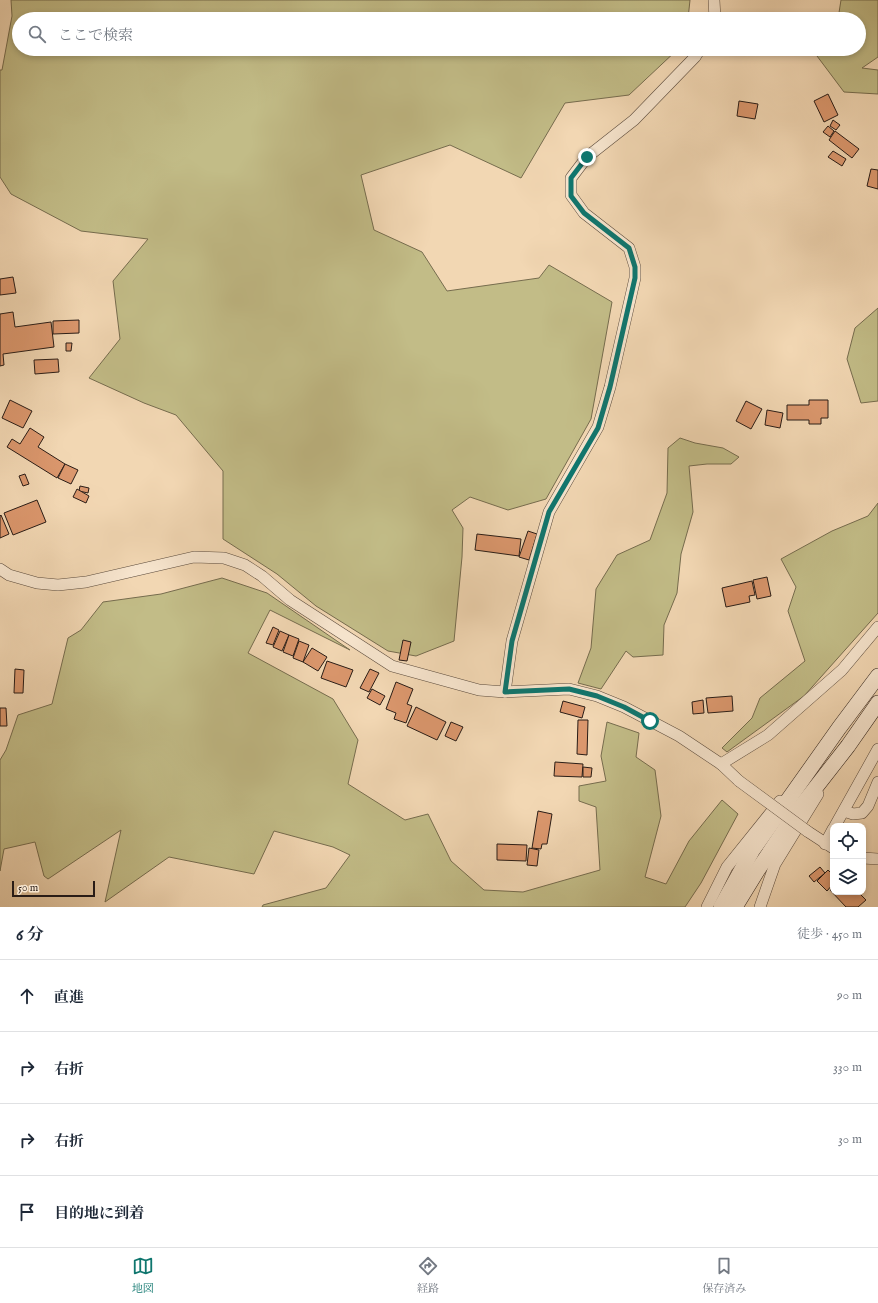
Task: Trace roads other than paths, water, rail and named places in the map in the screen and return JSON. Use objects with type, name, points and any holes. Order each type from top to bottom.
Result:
[{"type":"street","points":[[714,0],[715,12]]},
{"type":"street","points":[[505,692],[512,641],[549,512],[598,428],[610,387],[635,278],[635,267],[629,248],[584,213],[571,196],[571,178],[587,157],[634,120],[696,56]]},
{"type":"street","points":[[0,569],[9,575],[37,583],[58,585],[86,582],[194,557],[224,558],[245,565],[262,576],[290,600],[392,666],[479,690],[505,692],[569,689],[597,696],[624,707],[679,736],[721,764],[807,831],[829,846]]},
{"type":"street","points":[[721,764],[768,735],[842,670],[878,627]]},
{"type":"street","points":[[721,907],[752,851],[839,728],[878,676]]},
{"type":"street","points":[[735,907],[798,810],[848,746],[878,703]]},
{"type":"street","points":[[707,907],[727,867],[740,849],[839,728]]},
{"type":"street","points":[[760,907],[775,864],[848,746]]},
{"type":"street","points":[[837,823],[878,749]]},
{"type":"street","points":[[844,811],[853,814],[862,813],[868,806],[878,782]]},
{"type":"street","points":[[866,858],[878,859]]}]
